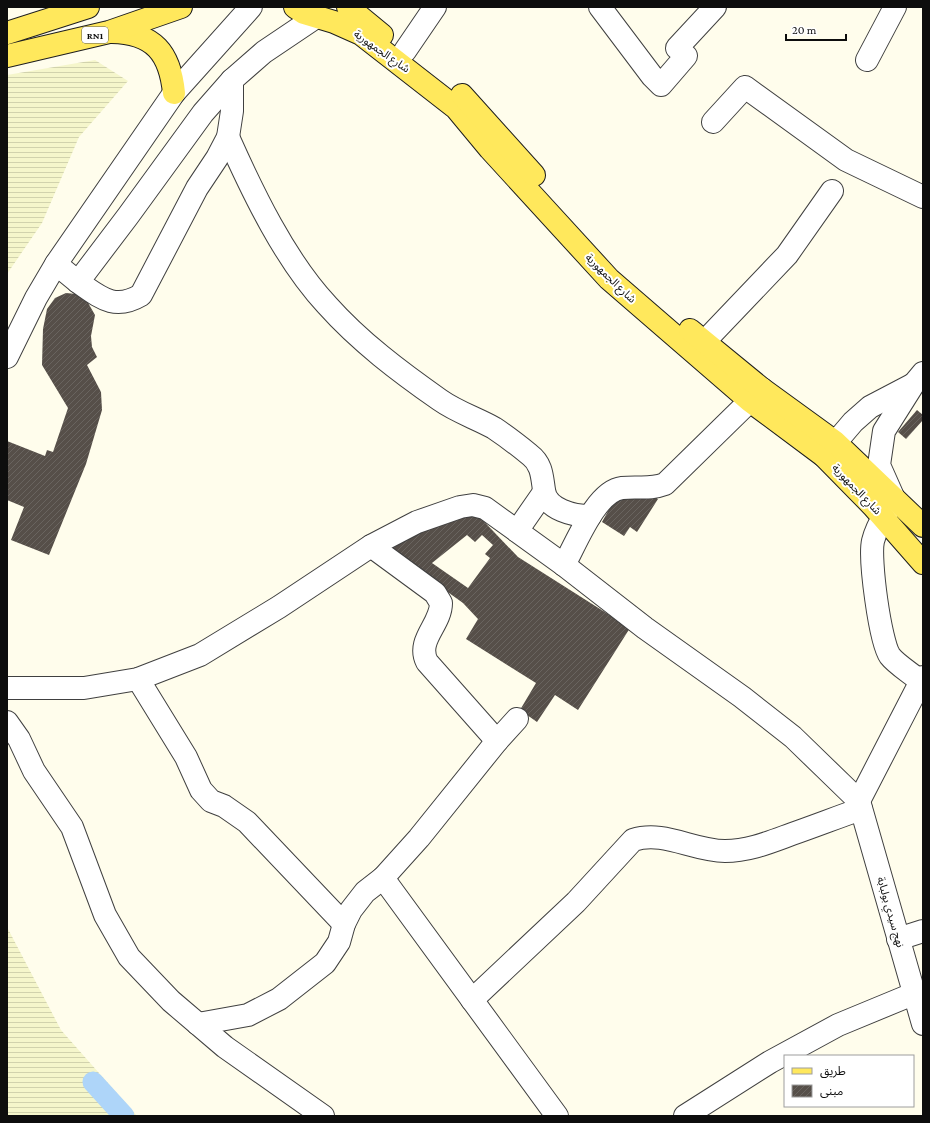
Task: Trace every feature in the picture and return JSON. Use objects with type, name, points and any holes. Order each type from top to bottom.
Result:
[{"type":"main road","name":"RN1","points":[[7,33],[88,7]]},
{"type":"main road","name":"RN1","points":[[7,56],[109,32],[181,7]]},
{"type":"main road","name":"شارع الجمهورية","points":[[295,7],[316,18],[334,22],[361,34],[456,108],[490,149],[609,279],[756,395],[829,449],[889,509],[923,563]]},
{"type":"main road","name":"شارع الجمهورية","points":[[348,7],[461,94],[486,119],[572,220],[632,280],[704,342],[756,395]]},
{"type":"main road","points":[[109,32],[130,32],[149,40],[163,54],[172,73],[174,93]]},
{"type":"main road","name":"شارع الجمهورية","points":[[889,509],[923,526]]},
{"type":"street","points":[[7,357],[33,305],[56,264],[174,93],[250,7]]},
{"type":"street","points":[[405,51],[435,7]]},
{"type":"street","points":[[600,7],[652,76],[661,85],[686,56],[677,48],[715,7]]},
{"type":"street","points":[[867,60],[895,7]]},
{"type":"street","points":[[78,282],[203,112],[232,80],[264,52],[316,18]]},
{"type":"street","points":[[56,264],[78,282],[100,297],[116,303],[130,302],[141,295],[197,188],[217,158],[228,137],[232,110],[232,80]]},
{"type":"street","points":[[714,122],[745,87],[846,160],[923,197]]},
{"type":"street","points":[[228,137],[267,216],[296,264],[326,304],[378,355],[448,406],[494,428],[532,456],[540,467],[544,480],[544,492],[549,500],[567,513],[579,516],[590,516]]},
{"type":"street","points":[[704,342],[787,255],[832,191]]},
{"type":"street","points":[[829,449],[853,422],[870,407],[918,379]]},
{"type":"street","points":[[472,1000],[576,902],[633,840],[644,836],[660,837],[701,849],[725,851],[752,849],[860,805],[922,679],[889,656],[884,640],[872,561],[873,542],[889,509],[879,465],[884,431],[918,379]]},
{"type":"street","points":[[564,565],[590,516],[601,499],[612,491],[622,488],[654,488],[665,484],[756,395]]},
{"type":"street","points":[[517,531],[544,492]]},
{"type":"street","points":[[7,688],[84,688],[138,679],[200,655],[279,607],[371,546],[417,522],[460,507],[473,505],[485,508],[517,531],[765,715],[793,737],[860,805]]},
{"type":"street","points":[[371,546],[435,593],[441,603],[439,618],[423,646],[423,654],[427,662],[496,741]]},
{"type":"street","points":[[138,679],[186,757],[201,790],[211,801],[224,806],[247,822],[344,924]]},
{"type":"street","points":[[198,1024],[248,1015],[278,999],[325,963],[339,942],[344,924],[365,892],[383,878],[419,838],[496,741],[517,719]]},
{"type":"street","points":[[7,722],[20,739],[34,771],[72,827],[105,915],[129,956],[171,1001],[225,1047],[323,1116]]},
{"type":"street","points":[[7,748],[34,771]]},
{"type":"street","name":"نهج سيدي بولبابة","points":[[860,805],[913,994],[923,1024]]},
{"type":"street","points":[[383,878],[557,1116]]},
{"type":"street","points":[[898,939],[923,931]]},
{"type":"street","points":[[685,1116],[770,1062],[824,1032],[913,994]]},
{"type":"green space","points":[[95,60],[128,81],[79,137],[42,223],[7,274],[7,75]]},
{"type":"green space","points":[[7,927],[61,1030],[137,1116],[7,1116]]},
{"type":"building","points":[[66,293],[76,294],[87,301],[95,315],[91,336],[92,347],[97,357],[87,365],[101,392],[102,410],[86,464],[49,555],[11,540],[24,507],[7,500],[7,441],[45,456],[47,450],[53,452],[68,408],[42,365],[43,329],[47,309],[55,298]]},
{"type":"building","points":[[917,410],[923,415],[923,420],[906,439],[898,432]]},
{"type":"building","points":[[651,494],[658,499],[637,532],[630,527],[624,536],[602,522],[617,495]]},
{"type":"building","points":[[473,510],[518,557],[630,628],[578,710],[555,695],[537,722],[520,710],[536,683],[466,639],[478,619],[463,603],[410,565],[387,545]],"holes":[[[467,535],[475,542],[482,535],[493,545],[485,554],[490,558],[468,588],[432,563]]]},
{"type":"waterway","points":[[93,1082],[124,1116]]}]
